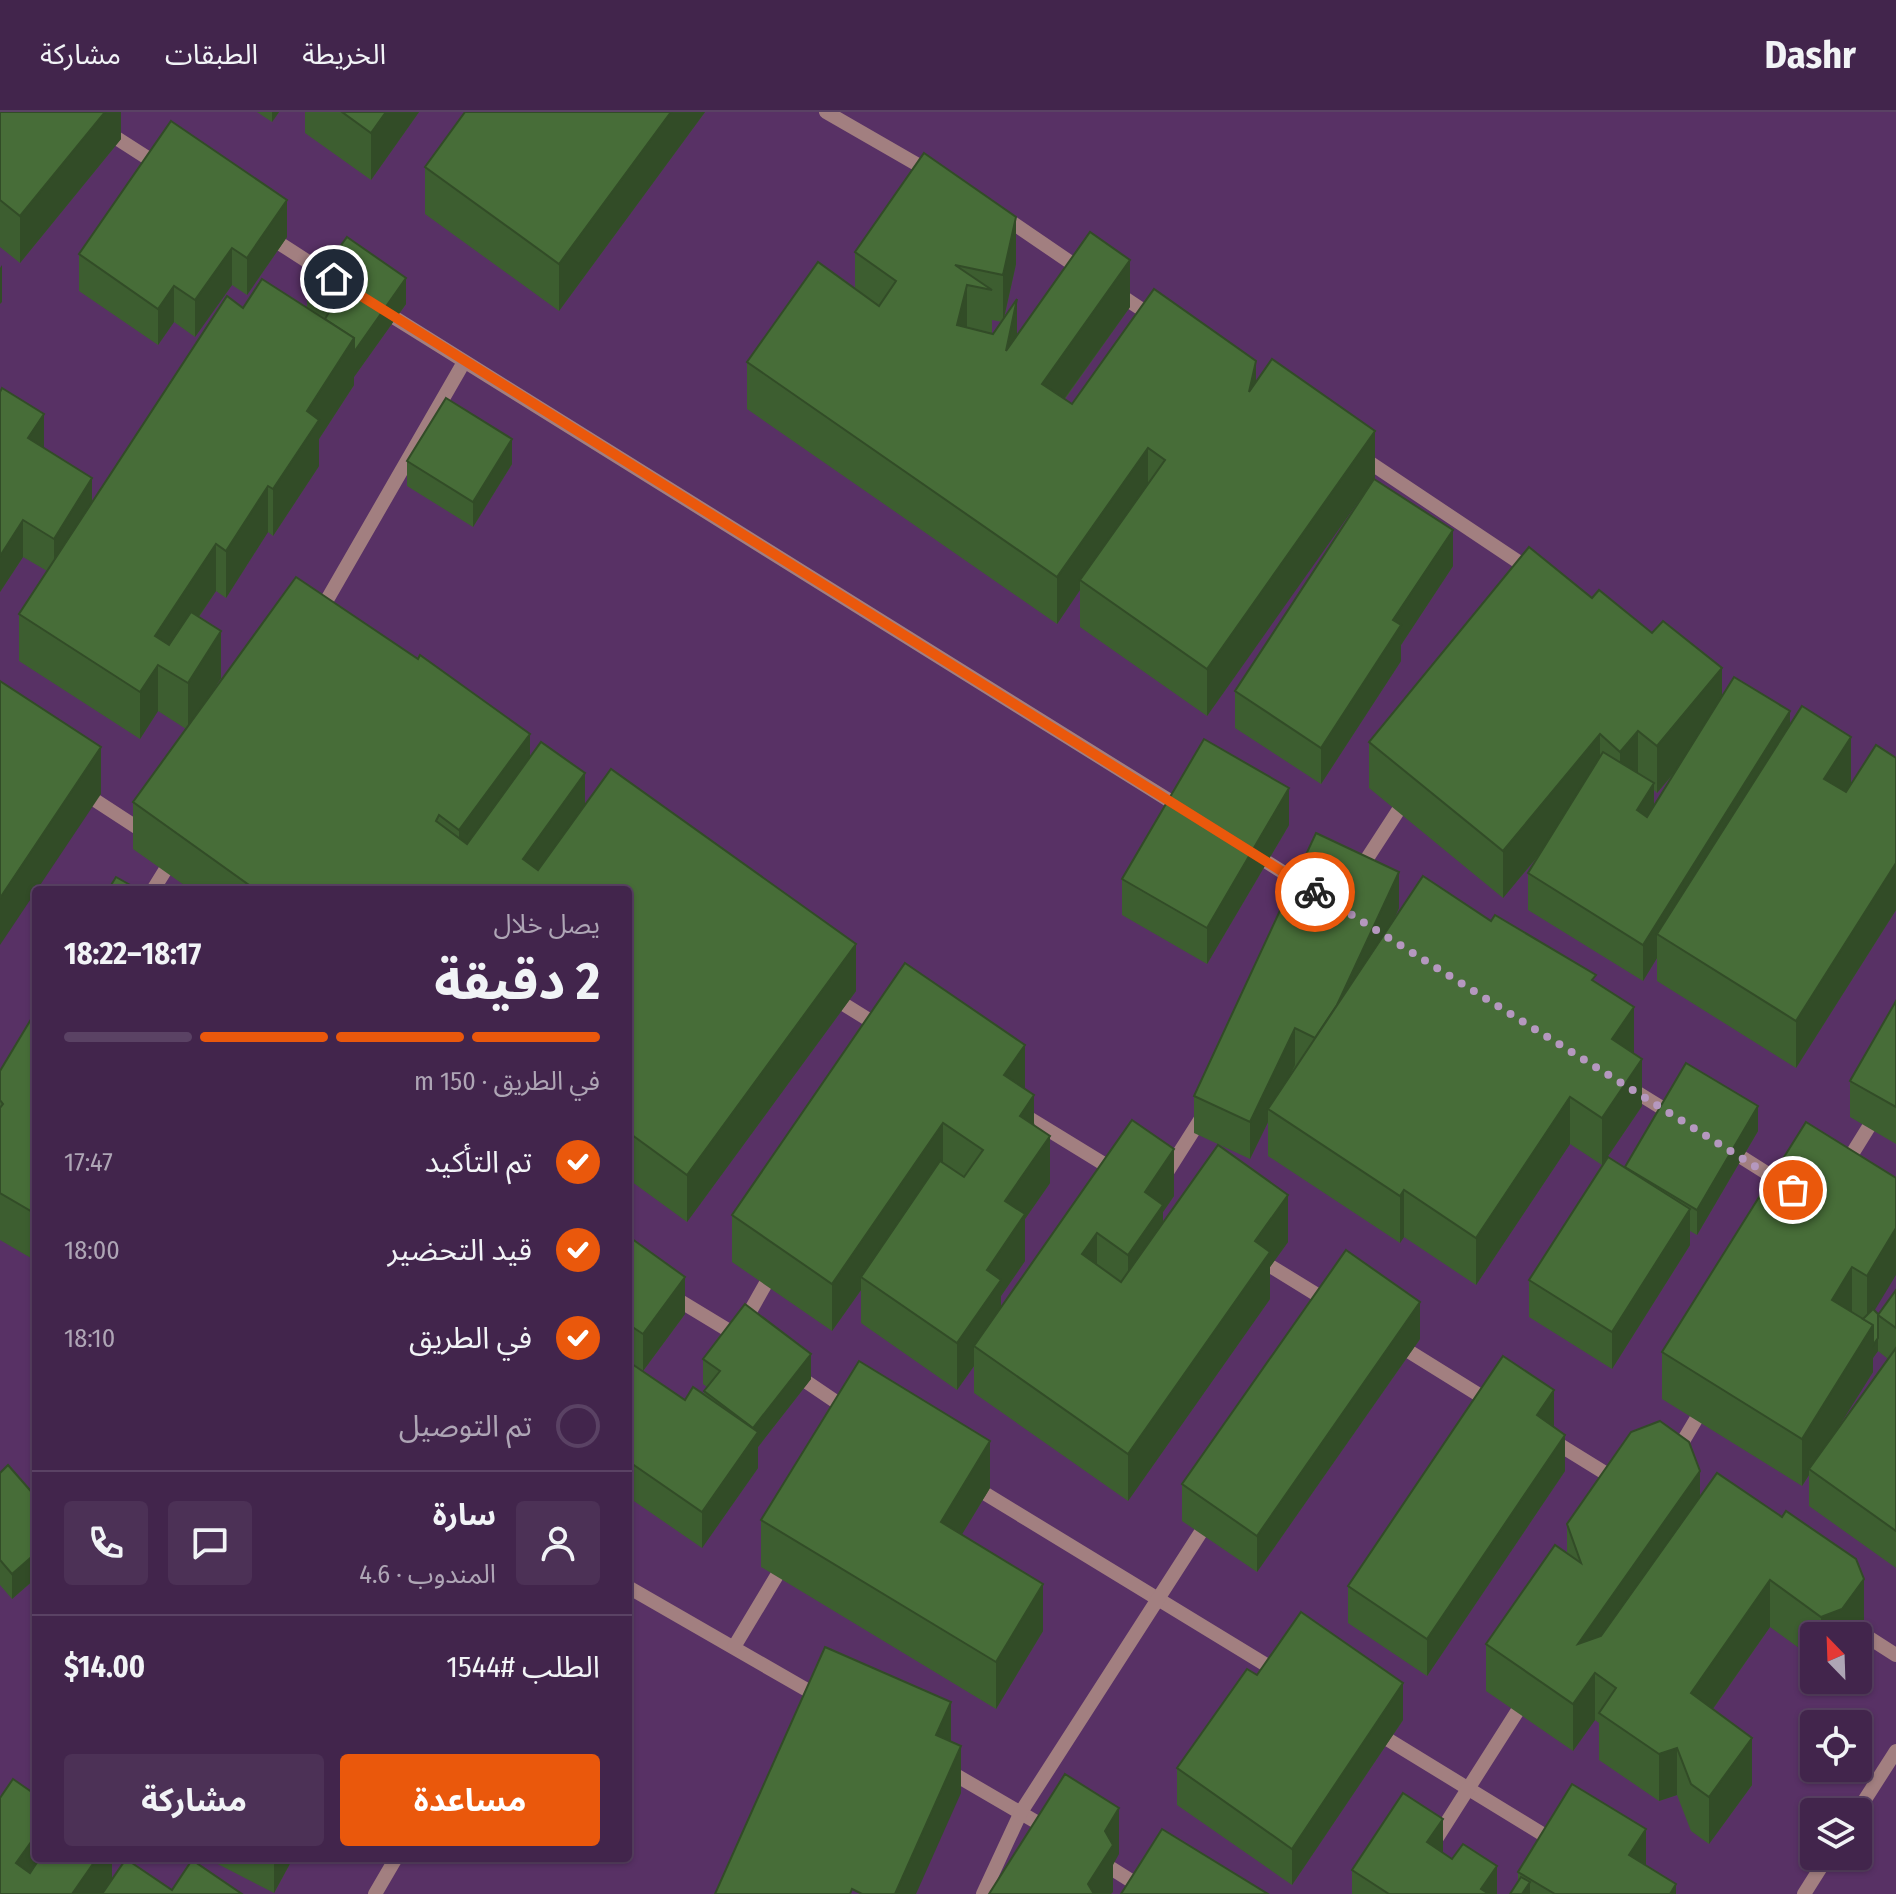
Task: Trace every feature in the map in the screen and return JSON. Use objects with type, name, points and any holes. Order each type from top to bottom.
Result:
[{"type":"street","points":[[76,112],[169,172]]},
{"type":"street","points":[[826,112],[947,182]]},
{"type":"street","points":[[987,206],[1091,276]]},
{"type":"street","points":[[250,224],[357,293]]},
{"type":"street","points":[[1104,285],[1169,328]]},
{"type":"street","points":[[370,302],[1203,822]]},
{"type":"street","points":[[315,621],[464,362]]},
{"type":"street","points":[[1352,450],[1547,581]]},
{"type":"street","points":[[63,779],[176,853]]},
{"type":"street","points":[[1345,893],[1413,789]]},
{"type":"street","points":[[155,886],[184,839]]},
{"type":"street","points":[[1243,847],[1324,897]]},
{"type":"street","points":[[821,990],[889,1032]]},
{"type":"street","points":[[1619,1081],[1686,1123]]},
{"type":"street","points":[[1835,1182],[1896,1083]]},
{"type":"street","points":[[1153,1195],[1212,1103]]},
{"type":"street","points":[[1008,1106],[1127,1179]]},
{"type":"street","points":[[1713,1139],[1807,1198]]},
{"type":"street","points":[[1235,1244],[1343,1311],[1335,1324]]},
{"type":"street","points":[[737,1335],[782,1255]]},
{"type":"street","points":[[655,1287],[750,1344]]},
{"type":"street","points":[[1383,1336],[1503,1410]]},
{"type":"street","points":[[776,1361],[867,1422]]},
{"type":"street","points":[[1664,1473],[1711,1393]]},
{"type":"street","points":[[1543,1434],[1636,1492]]},
{"type":"street","points":[[960,1478],[1294,1682]]},
{"type":"street","points":[[983,1894],[1021,1812],[1218,1507]]},
{"type":"street","points":[[734,1647],[796,1541]]},
{"type":"street","points":[[632,1589],[837,1707]]},
{"type":"street","points":[[1831,1614],[1896,1655]]},
{"type":"street","points":[[1425,1855],[1534,1684]]},
{"type":"street","points":[[1361,1723],[1575,1854]]},
{"type":"street","points":[[1866,1798],[1896,1751]]},
{"type":"street","points":[[929,1760],[1060,1837]]},
{"type":"street","points":[[1086,1853],[1152,1894]]},
{"type":"street","points":[[375,1894],[394,1862]]},
{"type":"street","points":[[1804,1894],[1819,1870]]},
{"type":"building","points":[[0,112],[105,112],[20,216],[0,200]]},
{"type":"building","points":[[342,112],[386,112],[371,133]]},
{"type":"building","points":[[465,112],[671,112],[559,264],[425,167]]},
{"type":"building","points":[[171,121],[287,200],[247,258],[232,248],[195,300],[174,286],[158,309],[79,254]]},
{"type":"building","points":[[924,153],[1016,217],[1003,275],[955,265],[992,290],[967,285],[957,325],[993,334],[1017,299],[1006,351],[1090,232],[1130,260],[1042,384],[1072,404],[1154,289],[1256,361],[1249,392],[1272,359],[1375,431],[1207,669],[1080,580],[1165,460],[1148,448],[1057,577],[747,362],[818,262],[879,306],[896,281],[855,252]]},
{"type":"building","points":[[347,237],[406,278],[354,352],[354,338],[325,319],[331,309],[307,292]]},
{"type":"building","points":[[262,279],[354,338],[307,411],[319,420],[273,489],[268,486],[226,551],[216,544],[155,636],[169,645],[191,612],[221,631],[188,683],[158,665],[140,692],[19,614],[227,296],[243,308]]},
{"type":"building","points":[[2,388],[44,414],[28,438],[92,478],[54,539],[23,520],[0,556],[0,392]]},
{"type":"building","points":[[446,398],[512,439],[473,502],[407,461]]},
{"type":"building","points":[[1374,479],[1453,530],[1393,620],[1401,625],[1321,748],[1235,691]]},
{"type":"building","points":[[1529,547],[1592,598],[1599,590],[1652,633],[1663,621],[1722,668],[1657,746],[1638,731],[1620,752],[1600,734],[1503,851],[1369,742]]},
{"type":"building","points":[[296,577],[418,659],[420,655],[530,734],[459,830],[439,815],[436,821],[467,844],[541,742],[585,773],[523,859],[538,870],[611,769],[856,944],[687,1175],[632,1135],[632,886],[250,886],[133,802]]},
{"type":"building","points":[[1734,677],[1790,711],[1643,945],[1528,873],[1603,752],[1654,783],[1637,810],[1647,817]]},
{"type":"building","points":[[0,681],[101,747],[0,898]]},
{"type":"building","points":[[1802,706],[1851,737],[1824,779],[1846,792],[1876,745],[1896,758],[1896,863],[1796,1021],[1657,934]]},
{"type":"building","points":[[1204,739],[1289,788],[1207,928],[1122,879]]},
{"type":"building","points":[[1316,833],[1399,872],[1337,1005],[1315,1038],[1295,1028],[1250,1122],[1194,1096]]},
{"type":"building","points":[[1423,876],[1491,921],[1495,915],[1596,975],[1592,980],[1634,1007],[1612,1039],[1642,1059],[1602,1118],[1570,1097],[1476,1238],[1404,1190],[1400,1196],[1268,1109]]},
{"type":"building","points":[[116,877],[132,886],[110,886]]},
{"type":"building","points":[[905,963],[1025,1045],[1004,1075],[1034,1095],[1020,1116],[1050,1136],[1005,1201],[1025,1214],[987,1270],[1001,1280],[957,1343],[861,1277],[940,1161],[964,1177],[983,1150],[943,1123],[832,1284],[732,1215]]},
{"type":"building","points":[[1896,1001],[1896,1107],[1850,1081]]},
{"type":"building","points":[[32,1018],[32,1212],[0,1193],[0,1108],[3,1104],[0,1100],[0,1071]]},
{"type":"building","points":[[1686,1063],[1758,1106],[1697,1210],[1625,1167]]},
{"type":"building","points":[[1132,1120],[1174,1149],[1145,1192],[1163,1205],[1128,1255],[1097,1233],[1082,1254],[1121,1282],[1218,1145],[1288,1195],[1255,1241],[1270,1252],[1128,1454],[974,1346]]},
{"type":"building","points":[[1806,1122],[1896,1178],[1896,1228],[1867,1276],[1852,1267],[1832,1300],[1873,1325],[1802,1439],[1662,1352]]},
{"type":"building","points":[[1608,1157],[1690,1209],[1612,1332],[1529,1280]]},
{"type":"building","points":[[632,1239],[685,1277],[643,1334],[632,1327]]},
{"type":"building","points":[[1346,1250],[1420,1302],[1257,1536],[1182,1484]]},
{"type":"building","points":[[1896,1290],[1896,1328],[1878,1315]]},
{"type":"building","points":[[745,1304],[811,1354],[753,1428],[704,1391],[720,1371],[703,1359]]},
{"type":"building","points":[[1873,1309],[1878,1314],[1878,1338],[1873,1345],[1873,1325],[1863,1319]]},
{"type":"building","points":[[1896,1348],[1896,1531],[1809,1469]]},
{"type":"building","points":[[1503,1356],[1554,1390],[1537,1415],[1565,1435],[1427,1639],[1348,1586]]},
{"type":"building","points":[[859,1361],[990,1441],[941,1522],[1043,1584],[996,1662],[761,1520]]},
{"type":"building","points":[[632,1364],[685,1400],[693,1387],[758,1432],[702,1512],[632,1464]]},
{"type":"building","points":[[1660,1421],[1689,1442],[1700,1471],[1578,1644],[1601,1636],[1717,1473],[1782,1517],[1786,1511],[1856,1559],[1864,1579],[1842,1609],[1821,1617],[1770,1580],[1691,1693],[1752,1738],[1709,1797],[1691,1784],[1677,1748],[1659,1754],[1599,1713],[1616,1688],[1595,1673],[1573,1704],[1486,1644],[1555,1545],[1581,1563],[1567,1524],[1631,1432]]},
{"type":"building","points":[[8,1465],[32,1492],[32,1556],[12,1574],[0,1560],[0,1473]]},
{"type":"building","points":[[1301,1612],[1403,1683],[1292,1849],[1177,1768],[1247,1669],[1257,1675]]},
{"type":"building","points":[[825,1647],[951,1702],[936,1735],[961,1746],[895,1894],[862,1894],[852,1889],[850,1894],[715,1894]]},
{"type":"building","points":[[1065,1774],[1119,1808],[1105,1831],[1113,1845],[1088,1884],[1094,1894],[989,1894]]},
{"type":"building","points":[[13,1779],[32,1792],[32,1841],[16,1863],[30,1873],[37,1862],[94,1862],[72,1894],[0,1894],[0,1798]]},
{"type":"building","points":[[1572,1784],[1646,1829],[1629,1855],[1676,1884],[1670,1894],[1555,1894],[1518,1872]]},
{"type":"building","points":[[1403,1793],[1443,1819],[1427,1842],[1452,1859],[1463,1844],[1497,1866],[1481,1889],[1489,1894],[1389,1894],[1352,1870]]},
{"type":"building","points":[[1162,1829],[1268,1894],[1121,1894]]},
{"type":"building","points":[[124,1862],[130,1862],[172,1890],[191,1862],[195,1862],[242,1894],[102,1894]]},
{"type":"building","points":[[1521,1877],[1530,1882],[1522,1894],[1510,1894]]},
{"type":"way so far","points":[[1315,892],[1793,1190]]},
{"type":"route","points":[[334,279],[1315,892]]}]
